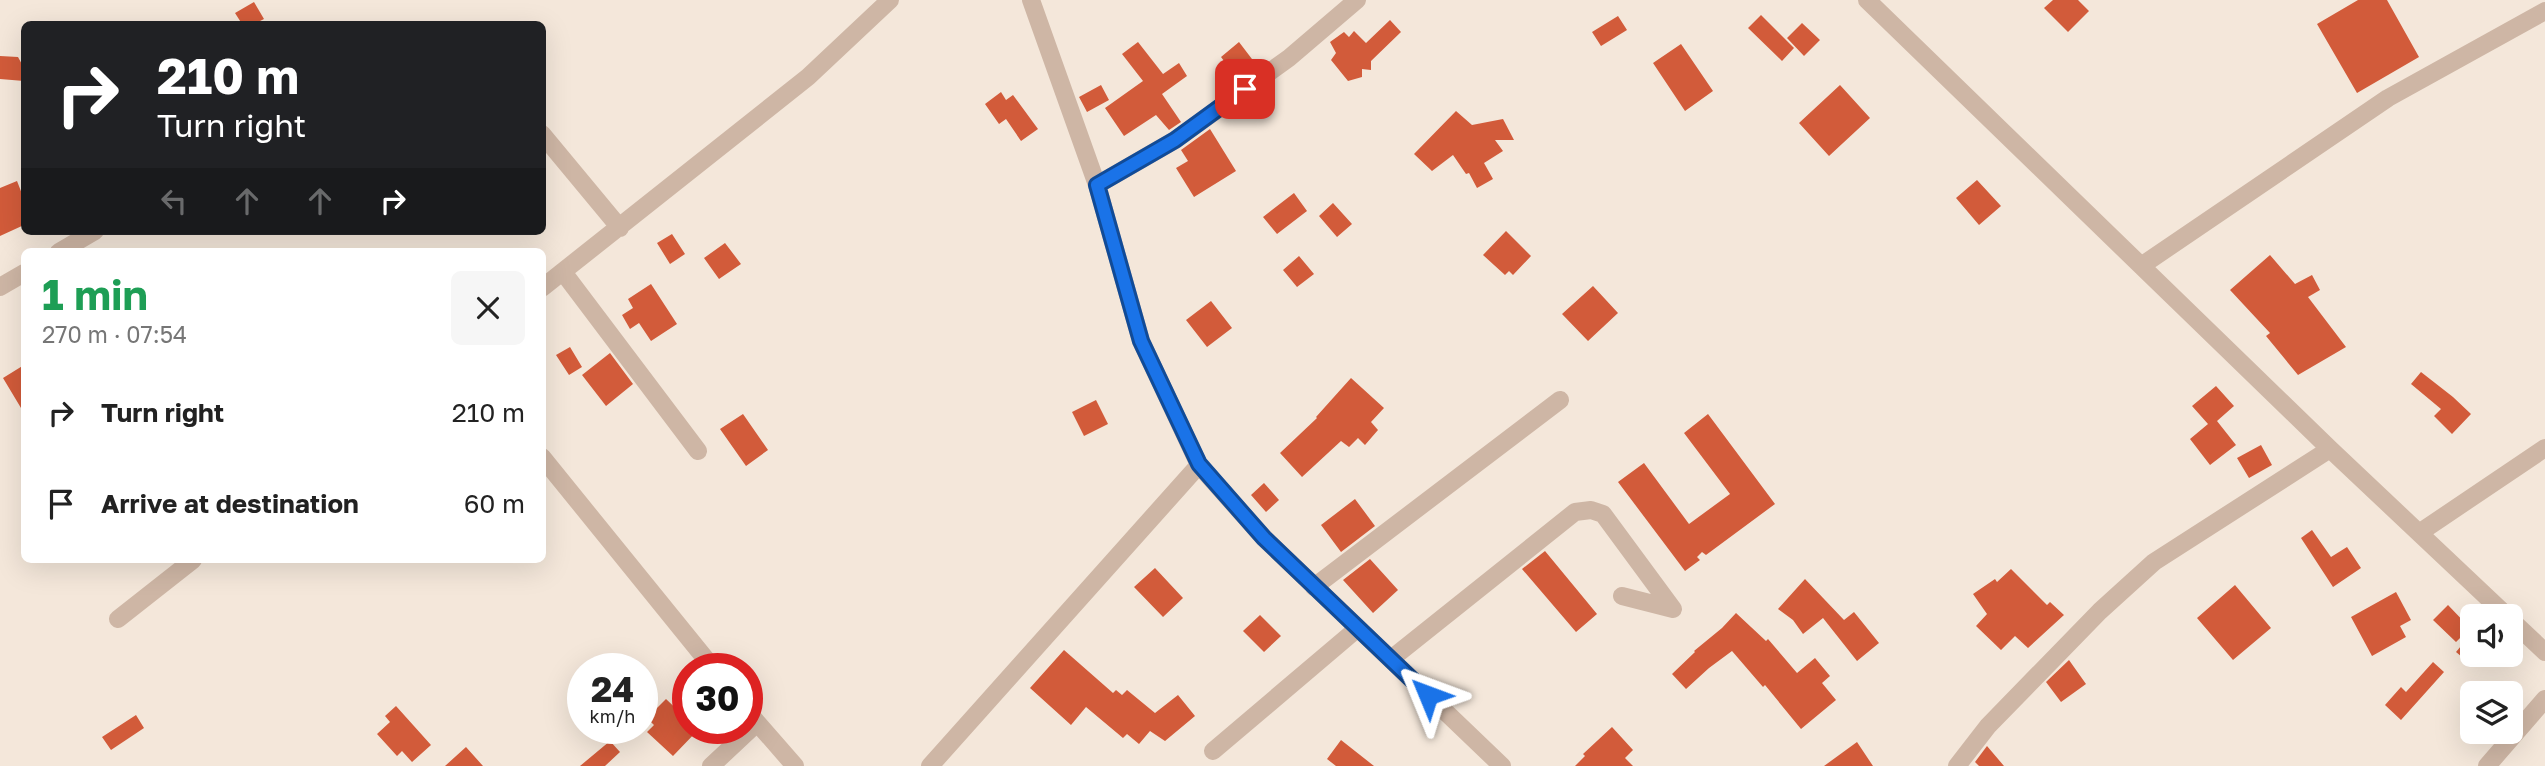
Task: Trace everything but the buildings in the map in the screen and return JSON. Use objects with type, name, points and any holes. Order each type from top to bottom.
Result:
[{"type":"street","points":[[546,285],[808,77],[890,0]]},
{"type":"street","points":[[1031,0],[1097,185],[1141,341],[1199,464],[1264,538],[1502,766]]},
{"type":"street","points":[[1097,185],[1175,140],[1289,58],[1357,0]]},
{"type":"street","points":[[1867,0],[2330,449],[2494,604]]},
{"type":"street","points":[[2141,266],[2388,97],[2545,11]]},
{"type":"street","points":[[546,139],[620,228]]},
{"type":"street","points":[[66,248],[87,235]]},
{"type":"street","points":[[564,272],[698,450]]},
{"type":"street","points":[[0,287],[21,275]]},
{"type":"street","points":[[1314,587],[1560,400]]},
{"type":"street","points":[[2419,533],[2545,448]]},
{"type":"street","points":[[1957,766],[2007,706],[2100,611],[2154,562],[2330,449]]},
{"type":"street","points":[[546,462],[701,653]]},
{"type":"street","points":[[930,766],[1199,464]]},
{"type":"street","points":[[1391,659],[1575,512],[1591,510],[1603,514],[1673,609],[1622,596]]},
{"type":"street","points":[[118,619],[189,563]]},
{"type":"street","points":[[1213,751],[1358,628]]},
{"type":"street","points":[[2523,631],[2545,652]]},
{"type":"street","points":[[2487,766],[2545,699]]},
{"type":"street","points":[[763,730],[795,766]]},
{"type":"street","points":[[711,766],[729,744]]},
{"type":"route","points":[[1245,89],[1175,140],[1097,185],[1141,341],[1199,464],[1264,538],[1428,695]]}]
